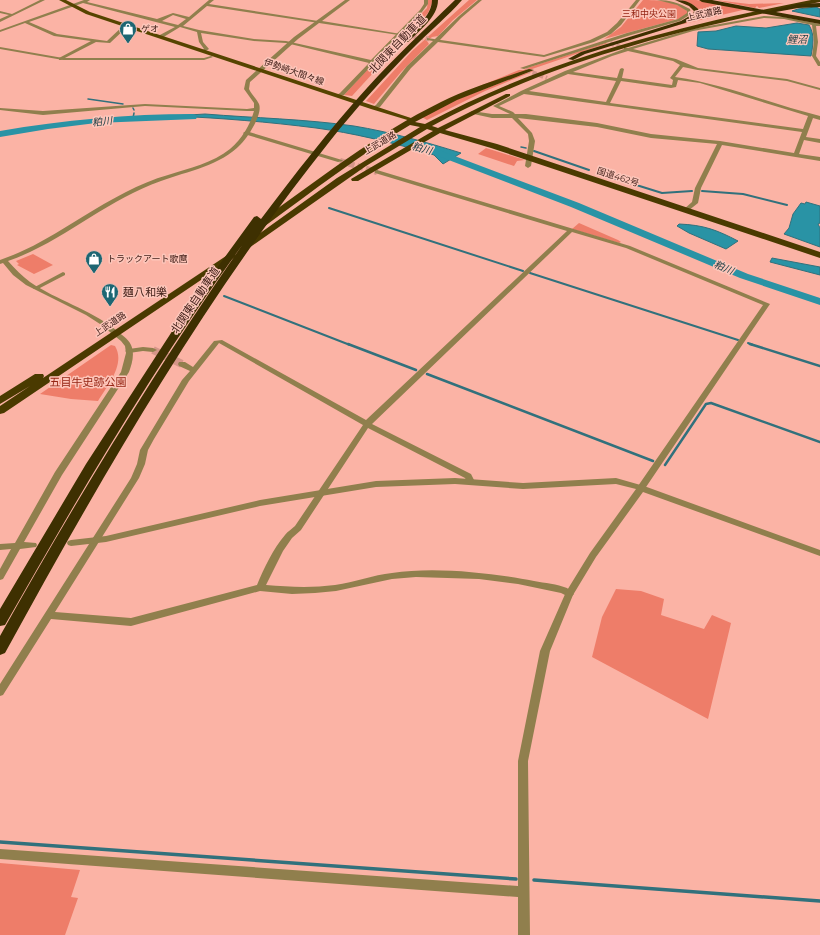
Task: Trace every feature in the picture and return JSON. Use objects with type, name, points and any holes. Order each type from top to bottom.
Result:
[{"type":"highway","points":[[395,54],[432,12],[435,7],[435,0]]},
{"type":"highway","name":"北関東自動車道","points":[[0,621],[81,482],[164,351],[360,97],[395,54],[452,0]]},
{"type":"highway","name":"北関東自動車道","points":[[360,97],[426,37],[459,0]]},
{"type":"highway","points":[[426,37],[466,0]]},
{"type":"highway","points":[[245,239],[259,226],[348,160],[412,121],[448,102],[477,89],[583,53],[683,22],[696,15],[697,11],[693,7],[678,0]]},
{"type":"highway","points":[[702,0],[774,13],[818,23]]},
{"type":"highway","points":[[709,0],[751,9]]},
{"type":"highway","points":[[727,0],[762,3],[799,0]]},
{"type":"highway","name":"上武道路","points":[[434,121],[527,79],[599,51],[685,26],[807,0]]},
{"type":"highway","name":"上武道路","points":[[0,411],[245,239],[385,149],[434,121],[505,84],[571,56],[599,51],[675,31],[746,15],[820,0]]},
{"type":"highway","points":[[746,15],[798,6],[820,5]]},
{"type":"highway","points":[[571,56],[599,51]]},
{"type":"highway","points":[[223,262],[319,201],[399,153],[532,82],[599,51]]},
{"type":"highway","name":"国道462号","points":[[412,121],[443,129],[529,159],[820,251]]},
{"type":"highway","name":"上武道路","points":[[0,401],[223,262],[385,149]]},
{"type":"highway","name":"国道462号","points":[[688,209],[820,256]]},
{"type":"highway","name":"北関東自動車道","points":[[0,649],[90,490],[174,354],[205,299]]},
{"type":"main road","name":"伊勢崎大間々線","points":[[62,0],[72,6],[126,26],[204,51],[378,114],[412,121]]},
{"type":"main road","name":"伊勢崎大間々線","points":[[168,40],[211,57],[259,71],[412,121]]},
{"type":"street","points":[[0,22],[43,0]]},
{"type":"street","points":[[202,0],[318,22],[405,35]]},
{"type":"street","points":[[0,577],[58,474],[125,372],[129,361],[129,351],[125,341],[114,330],[106,324],[36,288],[16,274],[2,261],[38,247],[145,184],[209,162],[224,155],[238,145],[247,132],[256,112],[256,104],[246,88],[248,81],[290,43],[348,0]]},
{"type":"street","points":[[337,96],[342,94],[424,9],[426,0]]},
{"type":"street","points":[[373,108],[378,106],[420,56],[457,19],[480,0]]},
{"type":"street","points":[[426,37],[538,56],[546,55],[592,41],[612,31],[638,0]]},
{"type":"street","points":[[526,70],[522,68],[571,56],[609,42],[679,20],[689,14],[689,10],[684,7],[659,0]]},
{"type":"street","points":[[0,31],[86,1],[199,31],[254,40],[290,43],[372,62]]},
{"type":"street","points":[[160,38],[209,2]]},
{"type":"street","points":[[0,12],[56,35],[108,42],[126,26]]},
{"type":"street","points":[[157,21],[173,14],[189,18]]},
{"type":"street","points":[[529,159],[532,141],[531,136],[513,116],[494,106],[549,79],[624,48],[692,30],[753,18],[773,17],[818,23],[814,56],[820,66]]},
{"type":"street","points":[[199,31],[201,42],[207,49],[204,51]]},
{"type":"street","points":[[61,59],[94,40]]},
{"type":"street","points":[[0,48],[61,59],[204,59],[211,57]]},
{"type":"street","points":[[624,48],[678,61],[684,65],[705,70],[787,80],[820,90]]},
{"type":"street","points":[[564,50],[571,56]]},
{"type":"street","points":[[684,65],[672,76],[676,79],[698,82],[820,118]]},
{"type":"street","points":[[607,104],[619,80],[622,69]]},
{"type":"street","points":[[567,72],[673,87],[676,79]]},
{"type":"street","points":[[523,92],[806,131]]},
{"type":"street","points":[[1,110],[42,113],[145,105],[256,112]]},
{"type":"street","points":[[472,113],[526,116],[597,125],[651,136],[720,143],[820,159]]},
{"type":"street","points":[[796,155],[812,116]]},
{"type":"street","points":[[247,132],[340,161]]},
{"type":"street","points":[[803,138],[820,141]]},
{"type":"street","points":[[688,209],[695,202],[698,188],[720,143]]},
{"type":"street","points":[[377,172],[641,252],[767,304],[641,488],[593,555],[569,594],[545,651],[523,761],[524,935]]},
{"type":"street","points":[[260,588],[281,548],[289,536],[298,528],[367,424],[571,230]]},
{"type":"street","points":[[36,288],[63,274]]},
{"type":"street","points":[[0,692],[138,474],[144,450],[150,439],[194,370],[214,343],[220,341],[367,424],[468,476],[471,482]]},
{"type":"street","points":[[129,351],[143,349],[153,350]]},
{"type":"street","points":[[182,364],[194,370]]},
{"type":"street","points":[[71,543],[95,541],[233,508],[322,492],[393,483],[454,481],[523,486],[616,481],[641,488],[820,553]]},
{"type":"street","points":[[0,547],[33,545]]},
{"type":"street","points":[[49,615],[131,622],[260,588],[292,591],[315,590],[336,588],[392,576],[434,574],[479,576],[518,581],[564,590],[569,594]]},
{"type":"street","points":[[0,854],[524,892]]},
{"type":"green space","points":[[428,0],[432,0],[432,3],[428,13],[352,96],[344,95],[397,38],[403,37],[406,34],[403,32],[427,8]]},
{"type":"green space","points":[[469,0],[477,0],[453,20],[438,36],[432,37],[427,41],[429,44],[401,72],[374,104],[366,101],[412,51]]},
{"type":"green space","name":"三和中央公園","points":[[643,0],[673,3],[688,12],[682,18],[604,39],[621,27]]},
{"type":"green space","points":[[681,0],[696,0],[747,9],[662,29],[689,21],[699,14],[699,11],[695,6]]},
{"type":"green space","points":[[715,0],[749,4],[784,3],[759,8],[757,6],[755,8]]},
{"type":"green space","points":[[608,43],[468,91],[519,70],[524,70]]},
{"type":"green space","points":[[534,71],[485,91],[427,120],[422,117],[445,104]]},
{"type":"green space","points":[[486,148],[525,160],[517,161],[514,166],[478,154]]},
{"type":"green space","points":[[579,223],[621,242],[619,243],[572,229]]},
{"type":"green space","points":[[33,254],[53,265],[34,274],[17,265],[19,264],[16,261]]},
{"type":"green space","name":"五目牛史跡公園","points":[[111,345],[115,346],[118,353],[117,367],[114,375],[98,401],[71,399],[40,394]]},
{"type":"green space","points":[[616,589],[641,591],[664,599],[661,615],[704,629],[712,615],[731,623],[708,719],[592,657],[602,617]]},
{"type":"green space","points":[[0,863],[80,870],[71,897],[78,898],[65,935],[0,935]]},
{"type":"water","points":[[816,7],[820,9],[820,17],[792,11],[798,9]]},
{"type":"water","name":"鯉沼","points":[[797,23],[809,25],[811,29],[813,40],[811,56],[708,49],[697,46],[698,32],[716,31],[736,26],[766,28]]},
{"type":"water","points":[[205,114],[298,120],[354,126],[381,131],[461,153],[443,164],[434,155],[425,152],[344,132],[263,122],[173,116]]},
{"type":"water","points":[[806,202],[820,206],[820,223],[818,224],[820,228],[820,247],[784,234],[789,228],[793,214],[801,203],[805,204]]},
{"type":"water","points":[[679,224],[710,229],[738,241],[726,249],[689,233],[677,226]]},
{"type":"water","points":[[772,258],[820,267],[820,275],[770,262]]},
{"type":"waterway","points":[[88,99],[123,104]]},
{"type":"waterway","name":"粕川","points":[[133,118],[134,113]]},
{"type":"waterway","name":"粕川","points":[[0,134],[72,123],[120,119],[193,117]]},
{"type":"waterway","points":[[521,147],[526,148]]},
{"type":"waterway","points":[[534,151],[589,170]]},
{"type":"waterway","name":"粕川","points":[[436,152],[575,205],[744,276],[820,302]]},
{"type":"waterway","points":[[601,174],[662,193],[692,191]]},
{"type":"waterway","points":[[702,191],[743,194],[787,205]]},
{"type":"waterway","points":[[329,208],[523,271]]},
{"type":"waterway","points":[[530,273],[738,340]]},
{"type":"waterway","points":[[224,296],[350,345]]},
{"type":"waterway","points":[[748,343],[752,345]]},
{"type":"waterway","points":[[348,344],[416,370]]},
{"type":"waterway","points":[[752,345],[820,366]]},
{"type":"waterway","points":[[427,374],[653,461]]},
{"type":"waterway","points":[[665,465],[706,404],[711,403],[820,442]]},
{"type":"waterway","points":[[0,842],[516,879]]},
{"type":"waterway","points":[[534,880],[820,901]]},
{"type":"tunnel","points":[[405,35],[429,39]]},
{"type":"tunnel","points":[[610,43],[622,48]]},
{"type":"tunnel","points":[[526,70],[547,78]]},
{"type":"tunnel","points":[[340,161],[377,172]]},
{"type":"tunnel","points":[[153,350],[182,364]]},
{"type":"place","name":"ゲオ","points":[[128,44]]},
{"type":"place","name":"トラックアート歌麿","points":[[94,274]]},
{"type":"place","name":"麺八和樂","points":[[110,307]]}]
